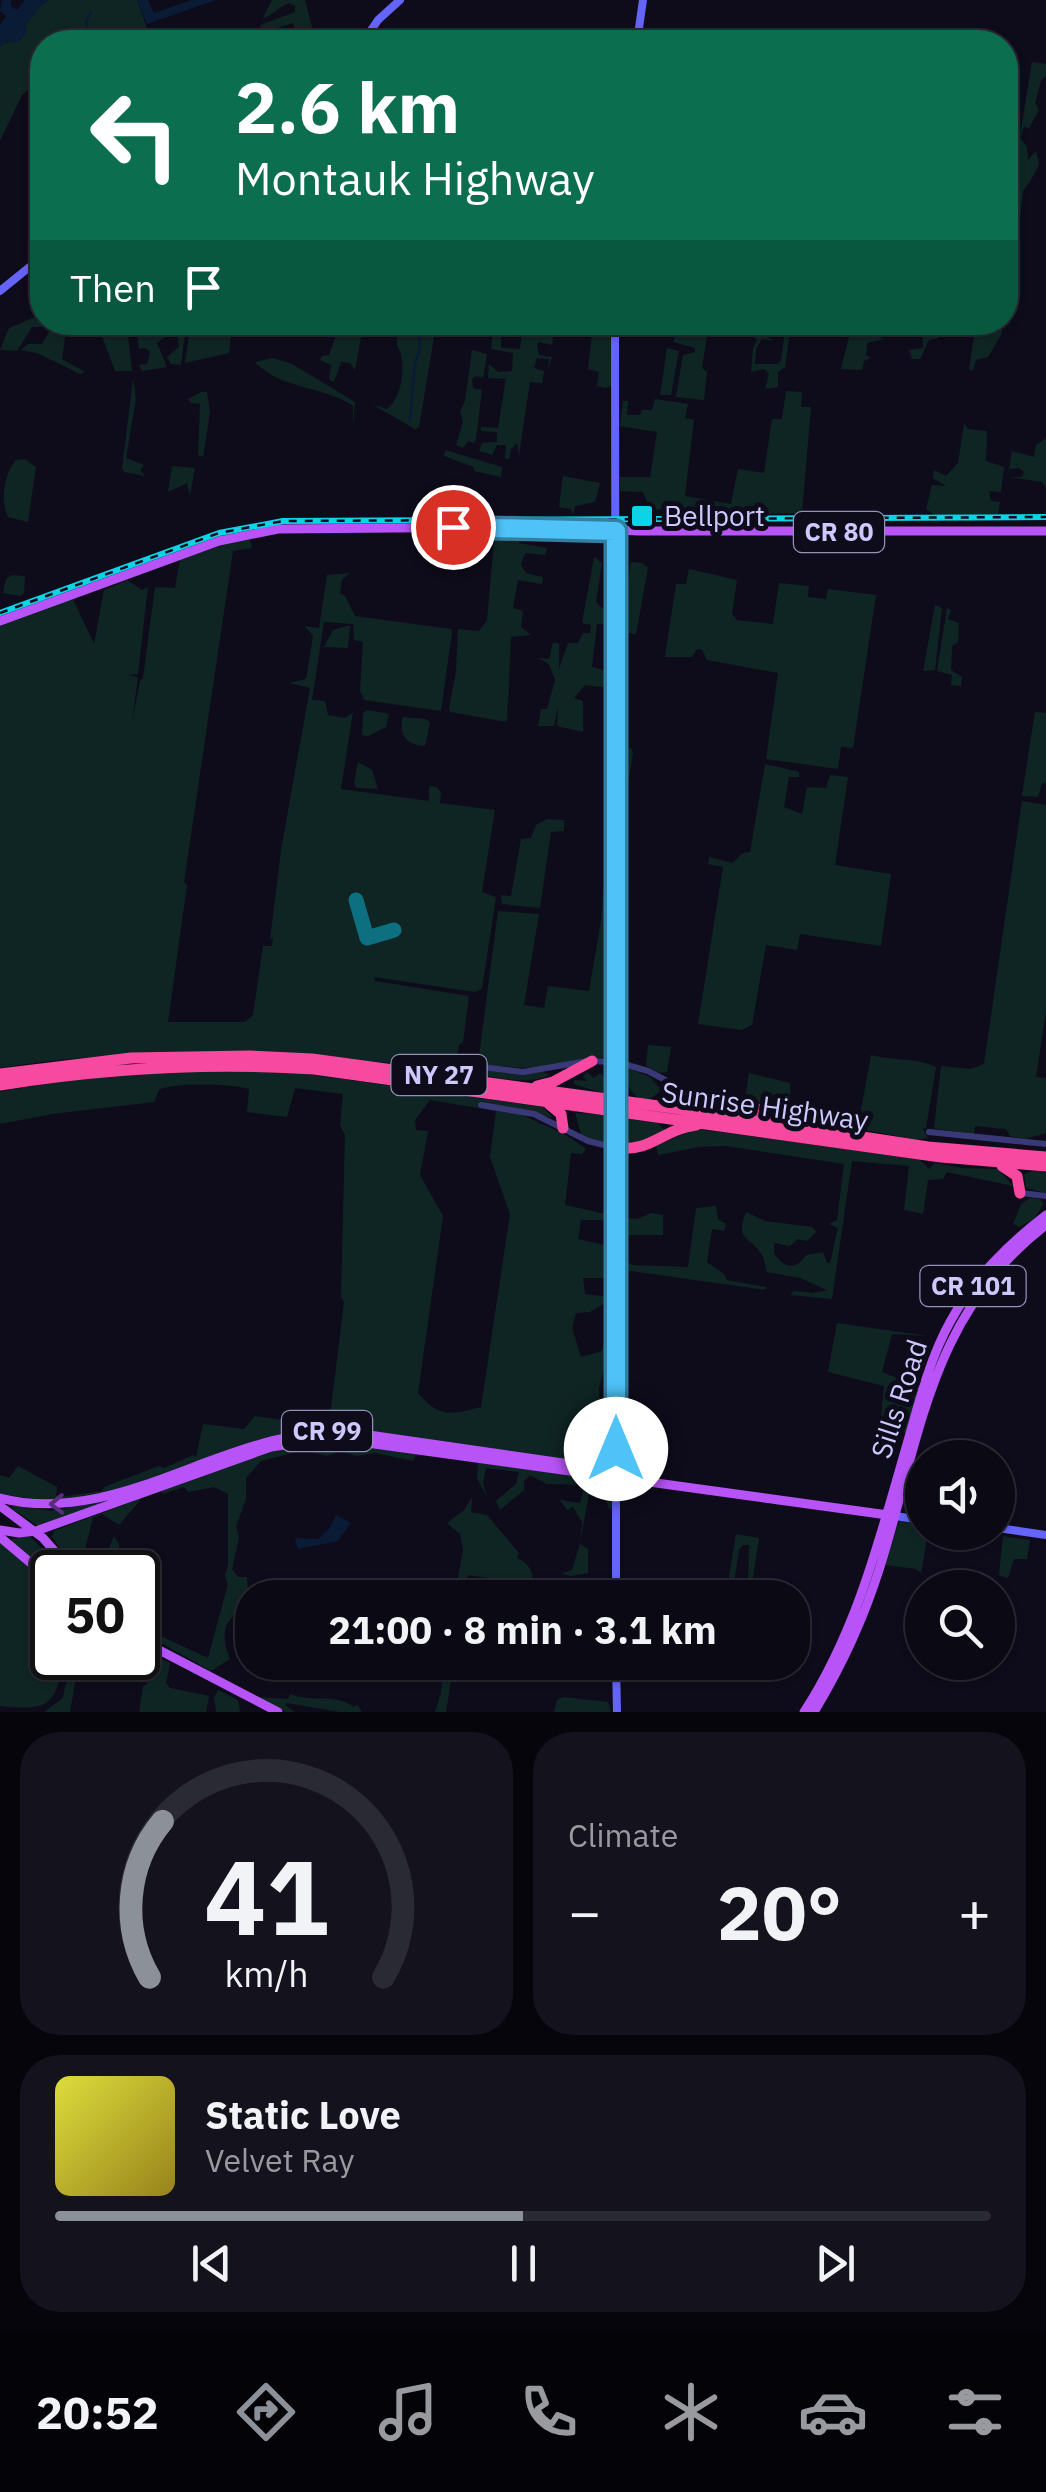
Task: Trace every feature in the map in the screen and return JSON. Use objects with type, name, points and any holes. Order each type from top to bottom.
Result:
[{"type":"highway","name":"Sunrise Highway","points":[[0,1074],[130,1058],[312,1059],[875,1138],[1046,1157]]},
{"type":"highway","points":[[501,1084],[537,1086],[554,1074],[592,1061]]},
{"type":"highway","name":"Sunrise Highway","points":[[0,1085],[78,1072],[216,1065],[314,1070],[986,1162],[1046,1166]]},
{"type":"highway","points":[[510,1095],[554,1107],[562,1116],[563,1128]]},
{"type":"highway","points":[[736,1104],[875,1138]]},
{"type":"highway","points":[[620,1149],[650,1146],[688,1126],[725,1126]]},
{"type":"highway","points":[[986,1162],[1016,1174],[1020,1192]]},
{"type":"main road","points":[[372,30],[400,0]]},
{"type":"main road","points":[[638,30],[643,0]]},
{"type":"main road","points":[[0,291],[30,267]]},
{"type":"main road","points":[[616,335],[616,1120],[620,1149],[616,1184],[616,1580]]},
{"type":"main road","name":"CR 80","points":[[0,621],[146,568],[156,556],[168,560],[234,536],[285,528],[1046,531]]},
{"type":"main road","name":"Sills Road","points":[[891,1513],[901,1466],[939,1354],[996,1258],[1046,1215]]},
{"type":"main road","name":"Sills Road","points":[[964,1307],[1000,1266],[1046,1224]]},
{"type":"main road","points":[[939,1354],[952,1339],[963,1338],[956,1332],[964,1307]]},
{"type":"main road","name":"Sills Road","points":[[891,1513],[939,1354]]},
{"type":"main road","name":"CR 99","points":[[0,1534],[36,1531],[269,1441],[320,1432],[362,1434],[905,1515]]},
{"type":"main road","name":"CR 99","points":[[0,1498],[73,1504],[145,1488]]},
{"type":"main road","points":[[0,1506],[55,1550]]},
{"type":"main road","name":"CR 101","points":[[814,1712],[854,1636],[884,1553],[891,1513]]},
{"type":"main road","name":"CR 101","points":[[804,1712],[854,1616],[891,1513]]},
{"type":"main road","points":[[55,1550],[48,1536],[60,1522]]},
{"type":"main road","points":[[1015,1530],[1046,1535]]},
{"type":"main road","points":[[0,1534],[30,1562]]},
{"type":"main road","points":[[160,1649],[278,1712]]},
{"type":"main road","points":[[160,1650],[256,1700]]},
{"type":"main road","points":[[207,1673],[216,1676],[222,1671]]},
{"type":"main road","points":[[616,1680],[617,1712]]},
{"type":"street","points":[[592,1061],[617,1062],[648,1071],[690,1094],[736,1104]]},
{"type":"street","points":[[474,1066],[554,1074]]},
{"type":"street","points":[[481,1105],[528,1112],[588,1141],[620,1149]]},
{"type":"street","points":[[930,1132],[1046,1144]]},
{"type":"street","points":[[1020,1192],[1046,1196]]},
{"type":"green space","points":[[49,0],[137,0],[148,30],[30,30],[30,89],[22,95],[0,141],[0,47],[18,41],[26,33],[25,26]]},
{"type":"green space","points":[[272,0],[305,0],[313,30],[295,30],[293,23],[261,30],[260,25],[295,12],[295,6],[289,3],[263,18]]},
{"type":"green space","points":[[1032,62],[1046,64],[1046,76],[1041,80],[1035,103],[1039,110],[1020,138],[1027,147],[1028,160],[1036,151],[1039,164],[1023,191],[1018,229],[1018,148]]},
{"type":"green space","points":[[30,319],[30,330],[17,351],[0,350],[9,328]]},
{"type":"green space","points":[[47,335],[65,335],[62,359],[85,372],[80,374],[37,353],[21,350],[28,344],[42,344]]},
{"type":"green space","points":[[102,335],[128,335],[132,371],[115,371]]},
{"type":"green space","points":[[137,335],[168,335],[157,343],[167,367],[142,371],[139,365],[147,364],[150,352],[139,349]]},
{"type":"green space","points":[[177,335],[185,335],[181,365],[171,364],[167,357],[179,347]]},
{"type":"green space","points":[[189,335],[231,335],[229,353],[185,363]]},
{"type":"green space","points":[[334,335],[361,335],[355,370],[350,363],[341,362],[334,382],[329,380],[331,365],[320,360],[329,355]]},
{"type":"green space","points":[[397,335],[434,337],[419,427],[415,429],[373,405],[387,409],[398,393],[402,366]]},
{"type":"green space","points":[[493,335],[501,335],[501,348],[520,349],[522,335],[553,335],[552,345],[537,345],[539,355],[552,357],[548,369],[549,359],[537,358],[534,368],[544,371],[542,383],[530,382],[519,455],[517,443],[509,459],[505,459],[506,445],[497,445],[492,455],[479,451],[482,443],[497,442],[497,432],[481,431],[481,427],[498,428],[506,379],[488,378],[489,364],[498,372],[512,371],[513,353],[491,349]]},
{"type":"green space","points":[[592,335],[613,335],[612,385],[597,386],[599,372],[588,369]]},
{"type":"green space","points":[[676,335],[685,335],[685,339],[686,335],[707,335],[702,368],[707,372],[704,400],[676,397],[683,355],[695,352],[695,348],[673,342]]},
{"type":"green space","points":[[752,335],[775,341],[762,339],[756,349],[755,364],[777,364],[781,361],[784,335],[789,335],[785,367],[778,372],[778,387],[765,389],[769,374],[764,369],[751,372],[757,340]]},
{"type":"green space","points":[[850,335],[878,335],[884,339],[867,343],[866,355],[871,358],[864,361],[862,370],[841,369]]},
{"type":"green space","points":[[922,335],[939,335],[929,340],[920,359],[912,359],[909,350],[923,348]]},
{"type":"green space","points":[[974,335],[1001,335],[988,357],[976,360],[973,370],[969,370]]},
{"type":"green space","points":[[667,348],[679,351],[671,395],[660,395]]},
{"type":"green space","points":[[472,350],[487,354],[483,378],[472,379],[473,388],[482,390],[476,439],[463,448],[456,445],[463,422],[460,412]]},
{"type":"green space","points":[[273,358],[292,364],[355,402],[353,425],[353,406],[277,378],[255,362]]},
{"type":"green space","points":[[133,379],[136,398],[126,458],[144,465],[140,470],[145,476],[124,472],[122,468]]},
{"type":"green space","points":[[786,391],[802,392],[801,407],[811,407],[802,513],[690,515],[687,508],[650,510],[643,492],[620,491],[620,477],[650,477],[657,432],[620,426],[623,401],[628,401],[627,415],[652,410],[655,399],[688,404],[685,418],[694,420],[685,496],[731,504],[738,469],[764,473],[772,419],[782,419]]},
{"type":"green space","points":[[207,392],[210,412],[203,457],[198,455],[200,404],[188,399]]},
{"type":"green space","points":[[964,423],[968,429],[987,431],[986,461],[1004,467],[1001,492],[989,491],[991,501],[1000,502],[998,514],[935,515],[926,509],[932,485],[946,486],[933,478],[934,470],[946,476],[958,463]]},
{"type":"green space","points":[[1046,438],[1046,488],[1042,482],[1010,477],[1022,477],[1024,472],[1009,469],[1012,451],[1034,457],[1036,445]]},
{"type":"green space","points":[[445,450],[502,467],[501,477],[474,471],[474,467],[444,456]]},
{"type":"green space","points":[[25,459],[36,467],[28,522],[8,517],[4,504],[9,472],[16,460]]},
{"type":"green space","points":[[172,466],[195,468],[190,496],[187,483],[168,492]]},
{"type":"green space","points":[[563,476],[600,483],[595,502],[575,506],[573,515],[571,509],[559,507]]},
{"type":"green space","points":[[495,530],[520,530],[519,543],[547,548],[545,555],[525,553],[521,565],[526,573],[543,577],[542,584],[518,580],[513,608],[523,611],[521,627],[531,635],[511,637],[507,722],[450,712],[449,708],[458,629],[479,631],[487,620]]},
{"type":"green space","points":[[249,537],[252,548],[233,551],[184,882],[187,885],[168,1022],[245,1022],[253,1015],[263,946],[272,946],[281,850],[310,688],[289,683],[306,679],[313,636],[305,626],[319,628],[327,575],[350,573],[342,580],[340,593],[355,616],[452,632],[441,711],[364,700],[360,691],[363,642],[354,640],[353,624],[324,622],[312,700],[325,701],[328,715],[345,718],[353,712],[341,789],[429,801],[429,786],[437,787],[440,803],[495,810],[482,892],[496,897],[482,989],[475,992],[374,977],[375,981],[469,996],[463,1042],[455,1062],[503,1073],[550,1075],[512,1080],[444,1068],[222,1054],[111,1056],[0,1068],[0,621],[71,595],[94,644],[104,590],[127,580],[142,590],[148,587],[138,674],[128,675],[138,677],[132,722],[143,678],[155,587],[175,588],[180,559]]},
{"type":"green space","points":[[594,557],[602,563],[596,602],[602,608],[612,608],[613,624],[597,624],[592,667],[611,672],[610,688],[585,685],[574,698],[583,701],[583,732],[557,726],[558,706],[554,726],[538,726],[541,709],[547,709],[555,680],[549,664],[538,658],[549,659],[553,643],[559,643],[559,669],[568,643],[578,643],[583,633],[590,633],[591,625],[582,623]]},
{"type":"green space","points":[[631,562],[648,568],[636,634],[629,633],[624,646],[619,643],[618,598],[627,588]]},
{"type":"green space","points":[[689,569],[737,580],[732,614],[737,620],[773,624],[779,583],[809,586],[808,597],[826,599],[828,589],[876,595],[853,748],[841,747],[838,769],[766,759],[778,673],[707,660],[702,650],[697,649],[692,657],[665,657],[676,584],[686,584]]},
{"type":"green space","points":[[12,575],[25,576],[24,593],[20,596],[3,593],[6,579]]},
{"type":"green space","points":[[935,605],[942,608],[935,670],[923,671]]},
{"type":"green space","points":[[947,608],[951,610],[948,619],[959,623],[958,642],[952,646],[951,670],[962,677],[961,686],[951,685],[952,675],[937,671]]},
{"type":"green space","points":[[350,626],[348,648],[324,647],[333,630]]},
{"type":"green space","points":[[367,710],[389,714],[386,727],[368,736],[362,735],[363,713]]},
{"type":"green space","points":[[1035,712],[1046,713],[1046,784],[1042,783],[1038,797],[1022,796]]},
{"type":"green space","points":[[403,717],[426,719],[430,723],[425,746],[405,738]]},
{"type":"green space","points":[[623,746],[632,749],[633,754],[621,822],[619,750]]},
{"type":"green space","points":[[358,762],[372,770],[378,789],[357,788],[354,784]]},
{"type":"green space","points":[[765,764],[799,772],[799,777],[789,777],[784,807],[802,814],[807,787],[826,788],[830,775],[848,777],[835,865],[891,874],[881,946],[800,934],[797,950],[766,945],[752,1025],[742,1030],[698,1024],[723,867],[708,864],[709,857],[732,863],[750,852]]},
{"type":"green space","points":[[1022,801],[1046,805],[1046,1011],[1036,1077],[1046,1078],[1046,1133],[1025,1139],[1010,1136],[1006,1129],[975,1126],[974,1134],[937,1129],[934,1128],[941,1066],[970,1069],[984,1064]]},
{"type":"green space","points":[[547,819],[564,820],[564,831],[551,832],[540,908],[502,904],[501,895],[511,896],[521,839],[531,838],[536,825]]},
{"type":"green space","points":[[607,845],[613,846],[613,1057],[534,1068],[478,1064],[498,911],[539,914],[524,1005],[544,1008],[548,986],[589,991],[601,921]]},
{"type":"green space","points":[[648,1045],[671,1047],[667,1072],[646,1066]]},
{"type":"green space","points":[[871,1055],[936,1067],[923,1129],[928,1138],[917,1140],[820,1121],[745,1099],[749,1073],[790,1083],[791,1110],[859,1121]]},
{"type":"green space","points":[[609,1068],[614,1097],[574,1084],[574,1080],[588,1081],[583,1077],[587,1072],[594,1078],[600,1073],[609,1080]]},
{"type":"green space","points":[[630,1069],[650,1077],[661,1090],[648,1099],[637,1097],[624,1073]]},
{"type":"green space","points":[[215,1070],[298,1073],[543,1107],[553,1118],[513,1108],[586,1149],[582,1154],[571,1153],[565,1205],[610,1215],[608,1220],[581,1220],[578,1239],[613,1247],[614,1278],[583,1278],[585,1294],[610,1300],[590,1312],[576,1313],[572,1328],[581,1357],[602,1351],[605,1336],[611,1338],[605,1313],[614,1306],[614,1350],[599,1388],[600,1406],[590,1463],[305,1425],[115,1493],[57,1502],[0,1494],[0,1475],[9,1478],[18,1466],[57,1487],[59,1497],[102,1491],[159,1466],[164,1468],[196,1457],[203,1424],[244,1429],[255,1416],[282,1420],[283,1411],[324,1416],[331,1408],[344,1302],[341,1297],[345,1135],[340,1125],[343,1094],[295,1088],[287,1117],[247,1112],[249,1089],[177,1086],[159,1090],[154,1102],[0,1124],[0,1092],[111,1073]],"holes":[[[430,1100],[496,1111],[490,1157],[510,1214],[481,1407],[461,1412],[439,1411],[418,1393],[443,1216],[420,1175],[428,1131],[416,1130],[415,1120]]]},
{"type":"green space","points":[[575,1113],[608,1115],[613,1119],[608,1143],[582,1137]]},
{"type":"green space","points":[[621,1115],[658,1123],[664,1130],[657,1138],[628,1145],[625,1140],[620,1142]]},
{"type":"green space","points":[[696,1129],[918,1158],[929,1169],[935,1163],[998,1169],[1013,1186],[947,1172],[943,1179],[928,1180],[923,1214],[904,1210],[909,1166],[852,1161],[832,1299],[790,1295],[794,1291],[827,1290],[800,1278],[767,1272],[762,1255],[743,1234],[746,1212],[765,1221],[812,1227],[816,1232],[807,1241],[798,1239],[790,1246],[774,1243],[774,1253],[785,1264],[794,1265],[806,1255],[823,1252],[830,1263],[838,1228],[829,1224],[837,1220],[844,1164],[726,1146],[658,1155],[656,1146]]},
{"type":"green space","points":[[1046,1173],[1046,1193],[1026,1188],[1024,1174]]},
{"type":"green space","points":[[1030,1198],[1040,1199],[1043,1204],[1035,1218],[1020,1227],[1013,1224],[1021,1204]]},
{"type":"green space","points":[[716,1206],[718,1219],[726,1224],[724,1231],[712,1229],[707,1262],[727,1280],[766,1287],[765,1290],[624,1270],[620,1276],[620,1263],[625,1261],[633,1265],[688,1267],[696,1208]]},
{"type":"green space","points":[[651,1213],[663,1215],[663,1235],[623,1235],[624,1218],[637,1219]]},
{"type":"green space","points":[[837,1323],[928,1336],[892,1334],[882,1372],[920,1387],[906,1433],[880,1426],[884,1386],[828,1372]]},
{"type":"green space","points":[[334,1441],[418,1452],[413,1461],[375,1453],[357,1456],[341,1451],[327,1456],[304,1450],[261,1461],[246,1478],[246,1499],[236,1527],[239,1537],[232,1569],[247,1580],[235,1580],[235,1614],[225,1633],[230,1659],[211,1671],[160,1642],[160,1636],[208,1658],[228,1584],[228,1494],[214,1487],[188,1492],[184,1487],[162,1494],[161,1491],[277,1449]]},
{"type":"green space","points":[[619,1443],[665,1450],[663,1474],[621,1466]]},
{"type":"green space","points":[[478,1462],[610,1480],[614,1508],[609,1509],[602,1488],[590,1489],[580,1542],[582,1522],[573,1507],[567,1510],[560,1500],[580,1503],[584,1485],[547,1484],[530,1475],[524,1481],[524,1490],[500,1510],[496,1501],[516,1484],[519,1472],[486,1468],[483,1483],[487,1497],[477,1478]]},
{"type":"green space","points":[[472,1497],[471,1512],[487,1515],[519,1553],[517,1558],[529,1568],[533,1580],[468,1575],[467,1580],[457,1580],[463,1551],[460,1534],[447,1523],[464,1510]]},
{"type":"green space","points":[[142,1498],[119,1525],[102,1514],[93,1518],[85,1550],[61,1550],[52,1537],[54,1531]]},
{"type":"green space","points":[[108,1501],[38,1526],[11,1508],[15,1505],[51,1511]]},
{"type":"green space","points":[[899,1521],[905,1522],[905,1550],[925,1550],[922,1570],[885,1565]]},
{"type":"green space","points":[[736,1534],[759,1538],[753,1580],[748,1577],[749,1545],[743,1545],[734,1580],[728,1580]]},
{"type":"green space","points":[[29,1536],[44,1550],[30,1550],[30,1559],[11,1539]]},
{"type":"green space","points":[[114,1536],[119,1550],[108,1550]]},
{"type":"green space","points":[[1015,1538],[1030,1540],[1027,1559],[1014,1559],[1011,1570],[1000,1570],[1002,1550],[1015,1550]]},
{"type":"green space","points":[[0,1542],[30,1567],[30,1680],[59,1680],[53,1696],[40,1706],[0,1706]]},
{"type":"green space","points":[[580,1544],[588,1549],[588,1573],[561,1574],[572,1570]]},
{"type":"green space","points":[[160,1659],[170,1663],[166,1683],[170,1688],[209,1696],[206,1712],[139,1712],[143,1686],[147,1680],[160,1680]]},
{"type":"green space","points":[[67,1680],[75,1680],[70,1712],[44,1712],[63,1698]]},
{"type":"green space","points":[[442,1680],[451,1680],[446,1712],[435,1712]]},
{"type":"green space","points":[[218,1690],[238,1700],[240,1712],[216,1712],[214,1697]]},
{"type":"green space","points":[[290,1694],[339,1700],[357,1705],[362,1712],[287,1703],[295,1712],[286,1712],[257,1697],[288,1699]]},
{"type":"green space","points":[[563,1697],[608,1702],[611,1712],[554,1712],[557,1700]]},
{"type":"water","points":[[2,0],[11,0],[11,6],[17,10],[25,0],[49,0],[25,26],[27,32],[18,41],[0,47],[0,25],[6,16],[0,11]]},
{"type":"water","points":[[137,0],[148,0],[154,13],[192,0],[216,0],[147,24]]},
{"type":"water","points":[[336,1515],[351,1523],[338,1541],[298,1549],[295,1538],[318,1539]]},
{"type":"waterway","points":[[88,30],[86,22],[91,12]]},
{"type":"waterway","points":[[410,420],[419,335]]},
{"type":"runway","points":[[356,900],[367,938],[394,930]]},
{"type":"railway","points":[[0,613],[219,533],[283,521],[1046,517]]},
{"type":"place","name":"Bellport","points":[[642,516]]},
{"type":"route","points":[[453,527],[616,531],[616,1449]]}]
